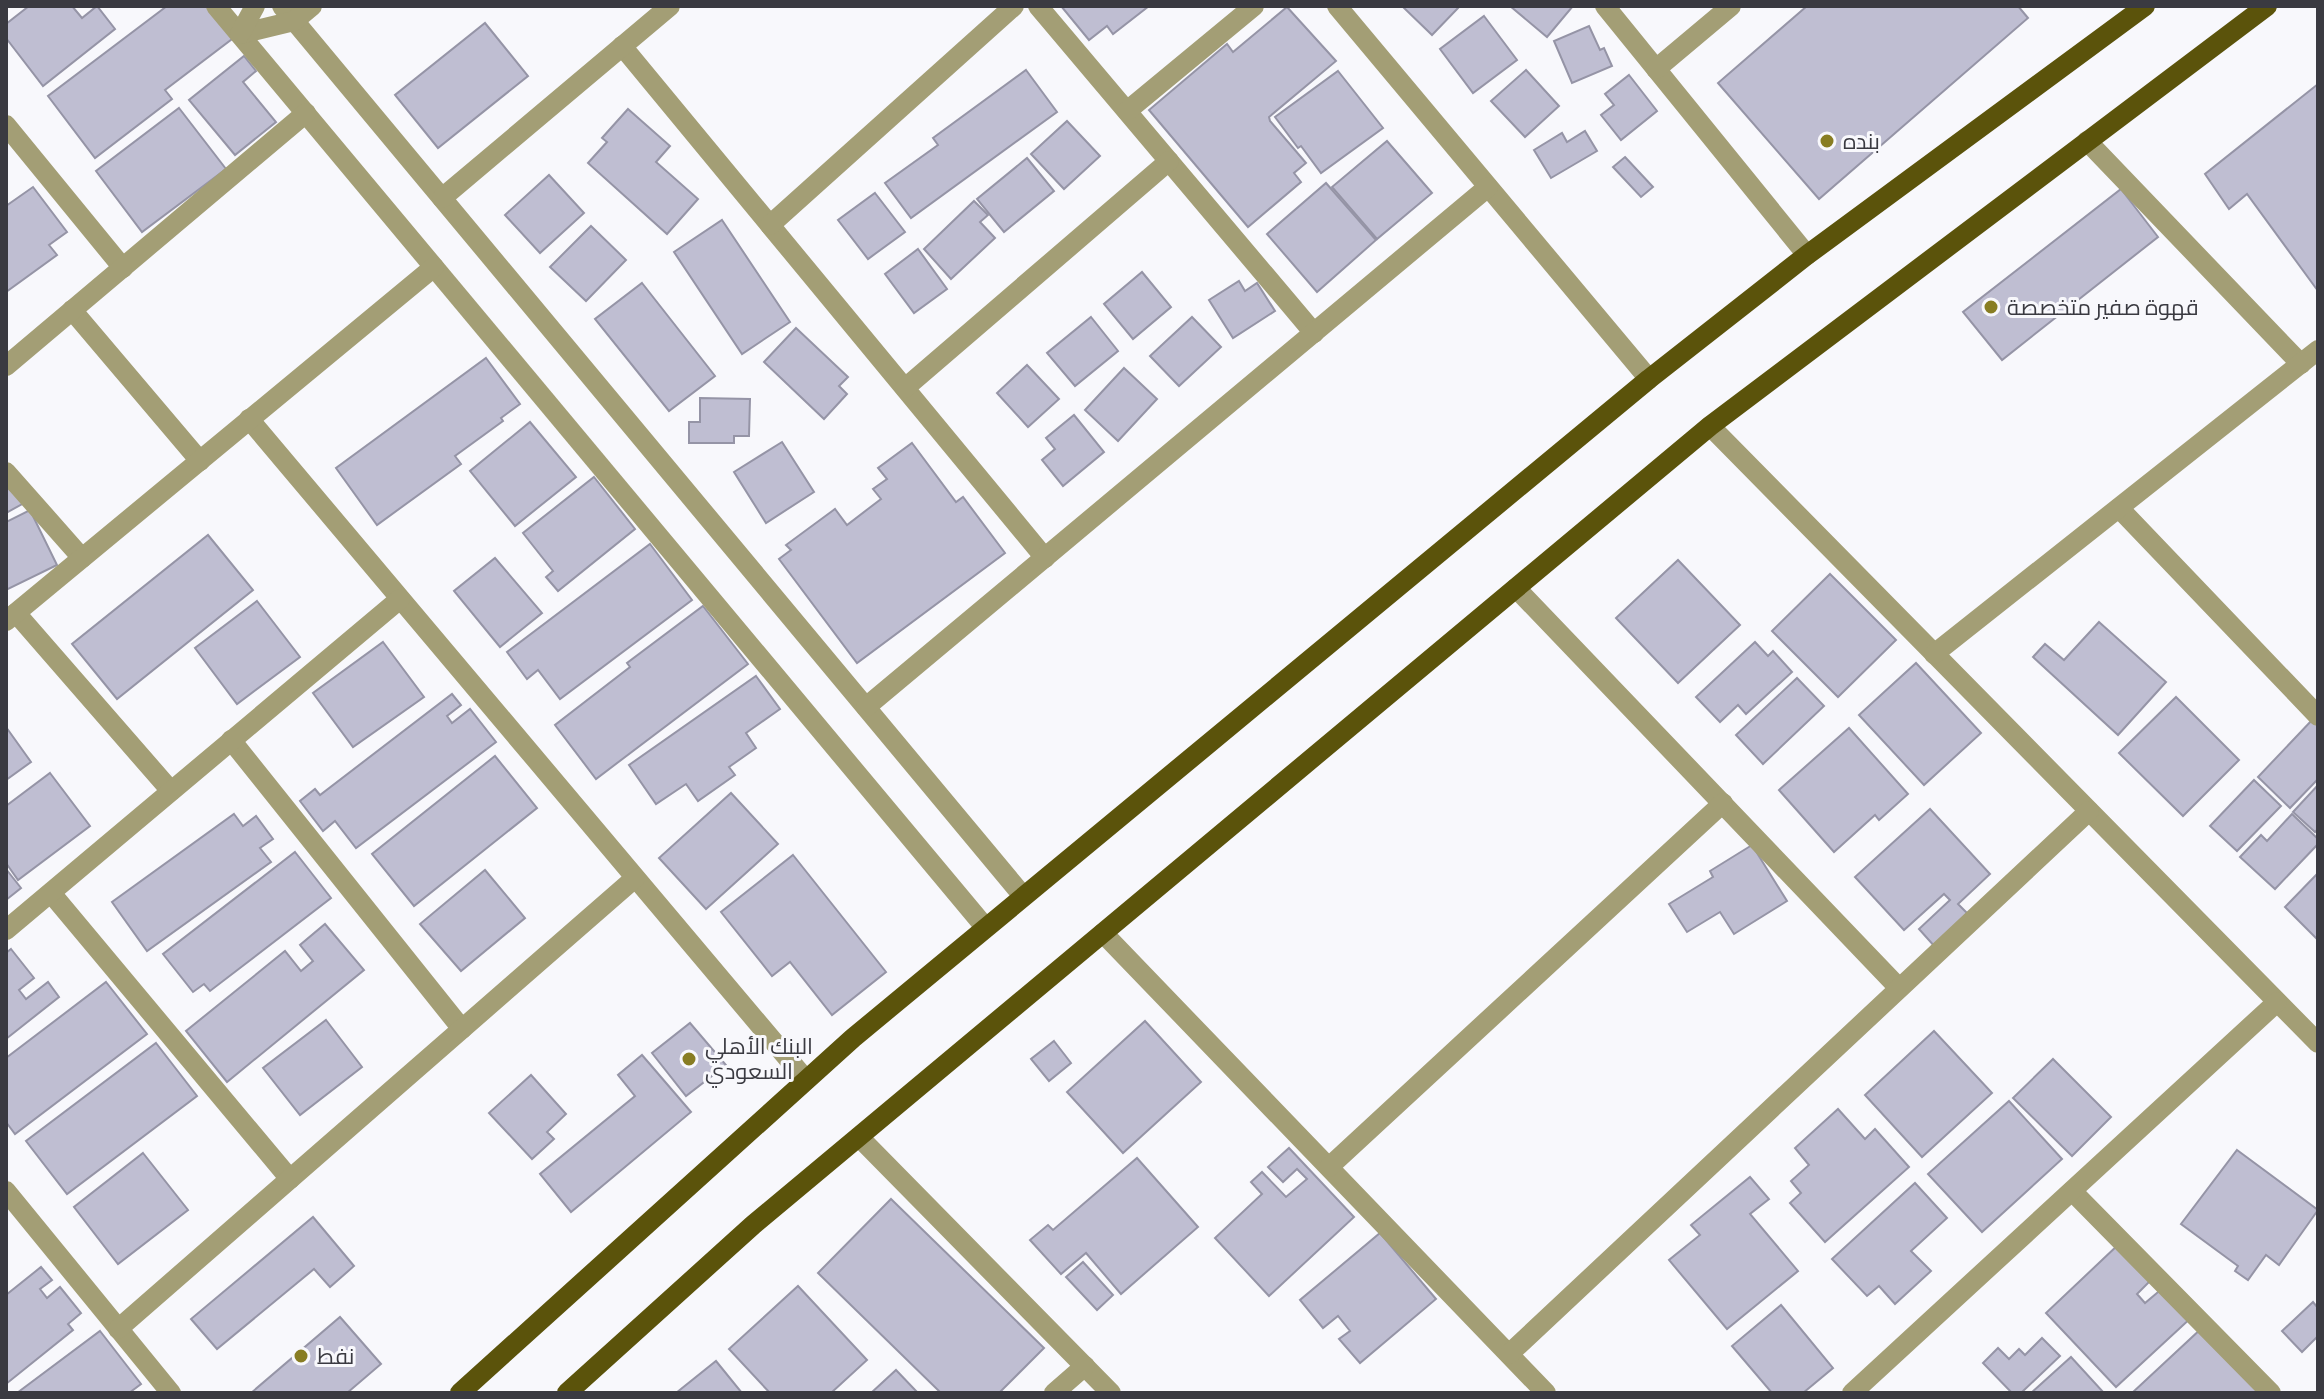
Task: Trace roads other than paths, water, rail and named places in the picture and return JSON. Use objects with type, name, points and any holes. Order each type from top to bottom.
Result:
[{"type":"main road","points":[[460,1393],[853,1038],[1649,379],[1807,255],[2145,6]]},
{"type":"main road","points":[[567,1393],[753,1225],[1710,426],[2267,6]]},
{"type":"street","points":[[216,6],[985,927]]},
{"type":"street","points":[[240,34],[255,6]]},
{"type":"street","points":[[240,34],[312,6]]},
{"type":"street","points":[[442,198],[670,6]]},
{"type":"street","points":[[770,225],[1014,6]]},
{"type":"street","points":[[1038,6],[1314,333]]},
{"type":"street","points":[[1127,111],[1254,6]]},
{"type":"street","points":[[1337,6],[1649,379]]},
{"type":"street","points":[[1605,6],[1807,255]]},
{"type":"street","points":[[1656,69],[1731,6]]},
{"type":"street","points":[[288,13],[1023,896]]},
{"type":"street","points":[[622,46],[1045,558]]},
{"type":"street","points":[[6,366],[306,113]]},
{"type":"street","points":[[6,125],[123,268]]},
{"type":"street","points":[[2087,141],[2301,364]]},
{"type":"street","points":[[905,388],[1169,161]]},
{"type":"street","points":[[866,707],[1488,187]]},
{"type":"street","points":[[171,791],[11,617],[434,267]]},
{"type":"street","points":[[72,310],[200,461]]},
{"type":"street","points":[[1934,654],[2318,350]]},
{"type":"street","points":[[249,419],[806,1080]]},
{"type":"street","points":[[1710,426],[2318,1043]]},
{"type":"street","points":[[6,472],[82,558]]},
{"type":"street","points":[[2119,508],[2314,703]]},
{"type":"street","points":[[1516,588],[1899,988]]},
{"type":"street","points":[[6,930],[400,599]]},
{"type":"street","points":[[231,740],[462,1029]]},
{"type":"street","points":[[1329,1167],[1723,803]]},
{"type":"street","points":[[1509,1354],[2089,811]]},
{"type":"street","points":[[118,1329],[635,878]]},
{"type":"street","points":[[51,893],[290,1179]]},
{"type":"street","points":[[1103,933],[1546,1393]]},
{"type":"street","points":[[1852,1393],[2277,1002]]},
{"type":"street","points":[[859,1137],[1111,1393]]},
{"type":"street","points":[[6,1191],[171,1393]]},
{"type":"street","points":[[2072,1191],[2271,1393]]},
{"type":"street","points":[[1054,1393],[1085,1366]]},
{"type":"place","name":"بنده","points":[[1827,141]]},
{"type":"place","name":"قهوة صفير متخصصة","points":[[1991,307]]},
{"type":"place","name":"البنك الأهلي السعودي","points":[[689,1059]]},
{"type":"place","name":"نفط","points":[[301,1356]]}]
